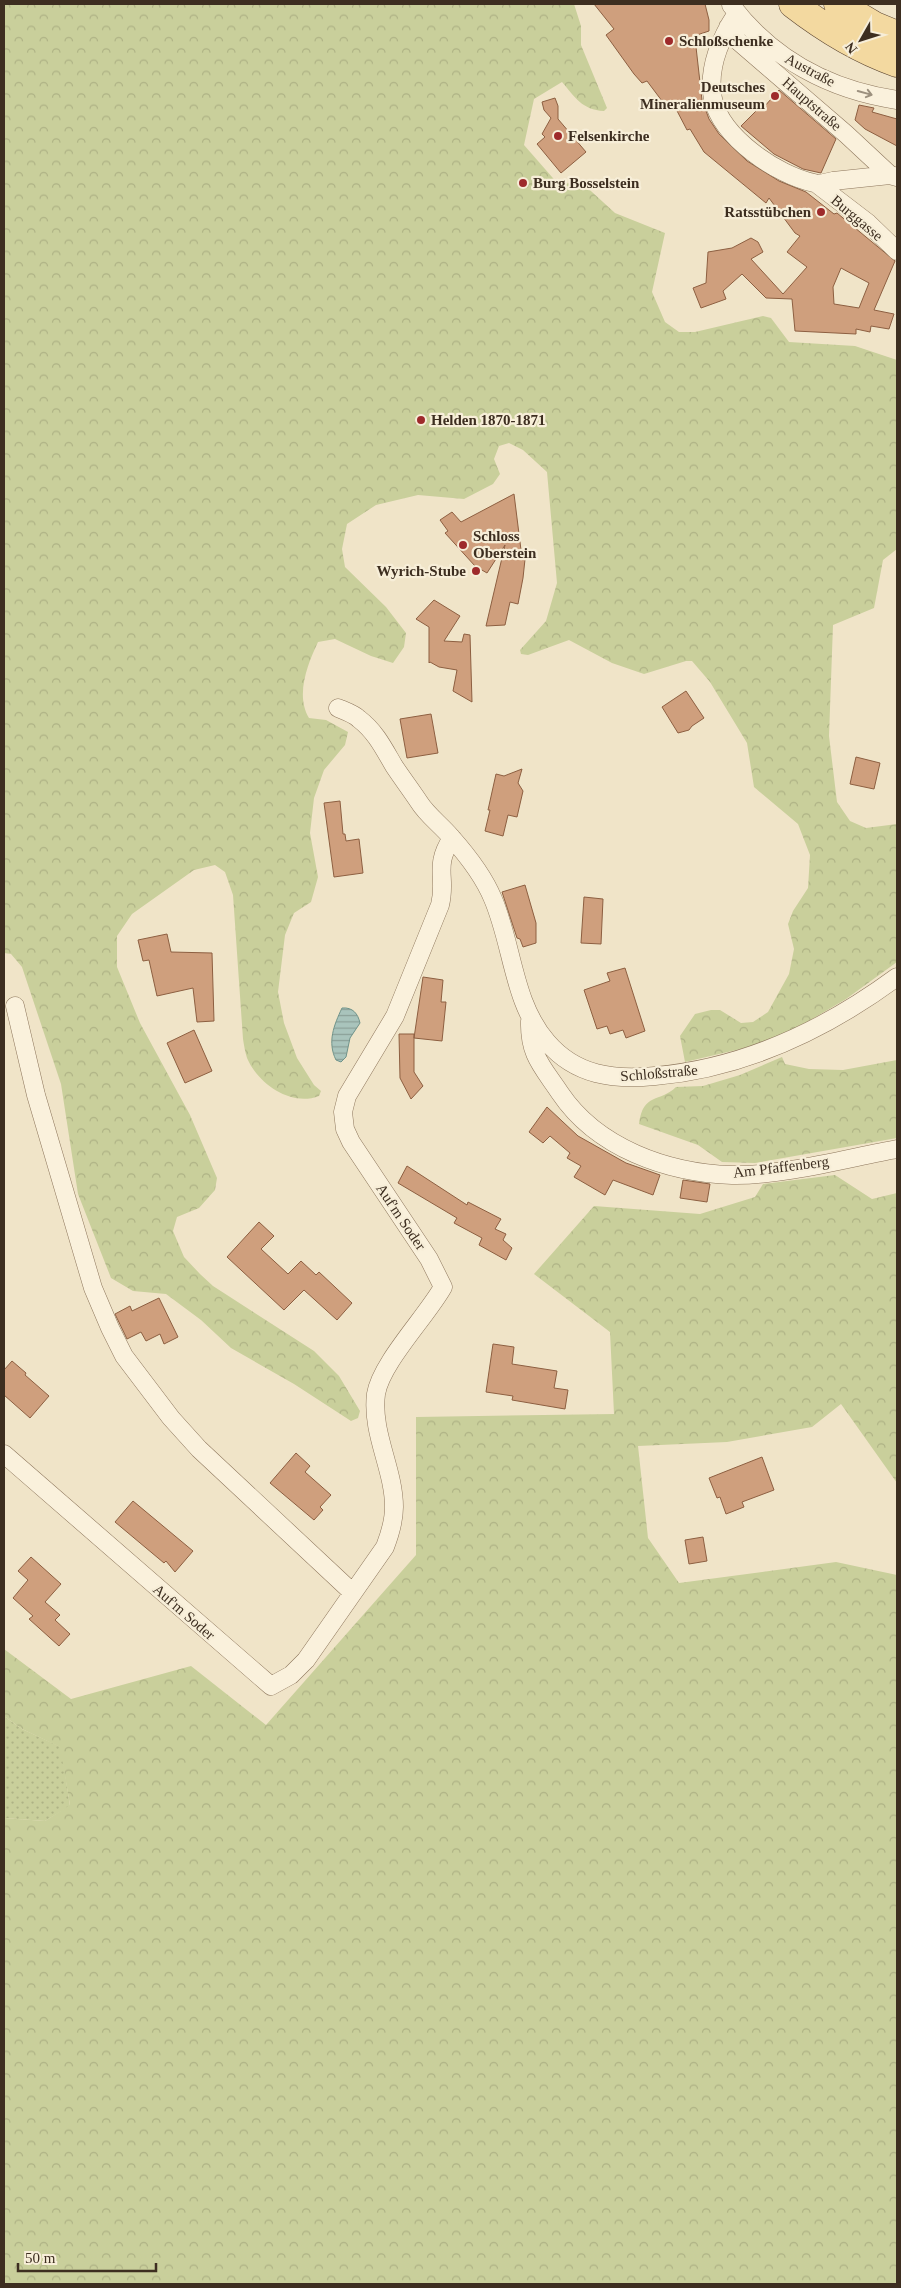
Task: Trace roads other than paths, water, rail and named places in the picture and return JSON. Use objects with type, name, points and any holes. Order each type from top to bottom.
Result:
[{"type":"main road","points":[[793,4],[821,25],[897,63]]},
{"type":"main road","points":[[838,4],[875,26],[897,35]]},
{"type":"street","name":"Austraße","points":[[732,15],[772,48],[812,74],[842,87],[897,100]]},
{"type":"street","name":"Hauptstraße","points":[[732,15],[738,41],[894,176]]},
{"type":"street","points":[[732,15],[720,44],[712,85],[717,110],[738,139],[762,160],[788,174],[816,184],[894,176]]},
{"type":"street","name":"Burggasse","points":[[816,184],[868,223],[897,251]]},
{"type":"street","name":"Schloßstraße","points":[[338,708],[358,718],[374,734],[383,745],[394,766],[421,806],[452,838],[474,866],[493,899],[530,1021],[548,1044],[580,1068],[602,1076],[629,1078],[668,1075],[716,1067],[762,1054],[810,1032],[842,1014],[897,977]]},
{"type":"street","name":"Auf'm Soder","points":[[4,1454],[271,1686],[291,1675],[306,1660],[384,1548],[392,1527],[394,1506],[380,1442],[376,1415],[376,1395],[379,1382],[443,1287],[429,1260],[351,1142],[345,1129],[343,1112],[347,1096],[358,1074],[395,1016],[440,905],[442,886],[441,861],[452,838]]},
{"type":"street","points":[[15,1006],[36,1095],[84,1260],[99,1304],[124,1356],[171,1418],[199,1449],[281,1528],[353,1593]]},
{"type":"street","name":"Am Pfaffenberg","points":[[530,1021],[530,1040],[533,1050],[567,1104],[583,1122],[600,1135],[649,1159],[680,1167],[733,1175],[798,1168],[897,1149]]},
{"type":"water","points":[[342,1008],[354,1012],[360,1023],[350,1038],[346,1057],[341,1062],[336,1060],[333,1053],[332,1040],[334,1027]]},
{"type":"place","name":"Schloßschenke","points":[[669,41]]},
{"type":"place","name":"Deutsches Mineralienmuseum","points":[[775,96]]},
{"type":"place","name":"Felsenkirche","points":[[558,136]]},
{"type":"place","name":"Burg Bosselstein","points":[[523,183]]},
{"type":"place","name":"Ratsstübchen","points":[[821,212]]},
{"type":"place","name":"Helden 1870-1871","points":[[421,420]]},
{"type":"place","name":"Schloss Oberstein","points":[[463,545]]},
{"type":"place","name":"Wyrich-Stube","points":[[476,571]]}]
